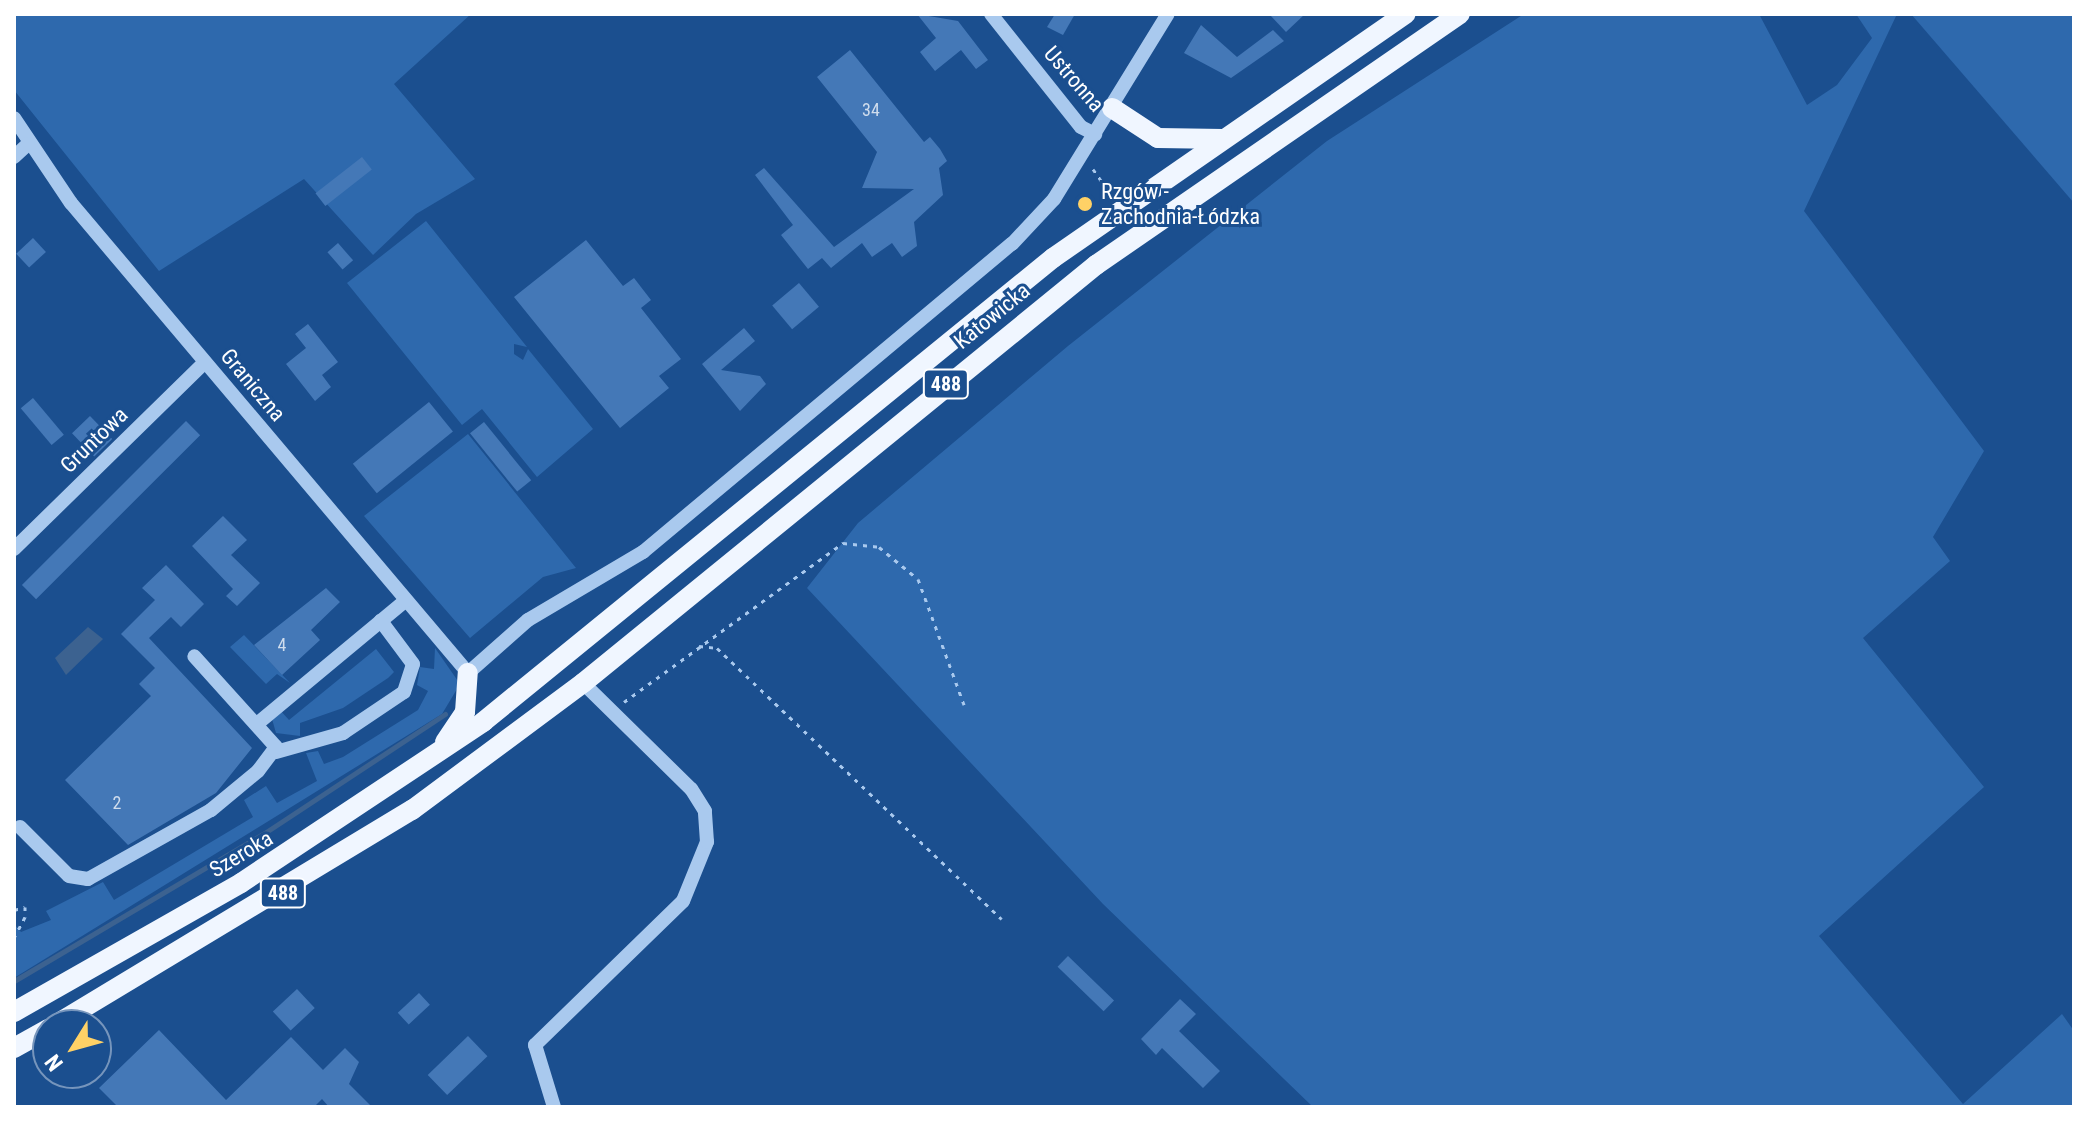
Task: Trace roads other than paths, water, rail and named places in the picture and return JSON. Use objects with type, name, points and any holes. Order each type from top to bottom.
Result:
[{"type":"main road","name":"Katowicka","points":[[483,722],[1053,258],[1406,14]]},
{"type":"main road","name":"Katowicka","points":[[82,1009],[354,850],[501,746],[583,683],[1096,265],[1460,14]]},
{"type":"main road","points":[[1112,108],[1158,138],[1223,139]]},
{"type":"main road","points":[[433,757],[465,712],[468,673]]},
{"type":"main road","name":"Szeroka","points":[[14,1012],[241,883],[483,722]]},
{"type":"main road","points":[[14,1048],[32,1038]]},
{"type":"street","name":"Ustronna","points":[[991,14],[1081,127],[1095,134]]},
{"type":"street","points":[[468,673],[537,614],[643,552],[917,328],[1033,223],[1112,108],[1168,14]]},
{"type":"street","name":"Graniczna","points":[[14,118],[28,144],[205,362],[468,673]]},
{"type":"street","points":[[14,157],[28,144]]},
{"type":"street","name":"Gruntowa","points":[[14,549],[205,362]]},
{"type":"street","points":[[258,723],[406,600]]},
{"type":"street","points":[[20,827],[69,876],[88,879],[211,810],[276,752],[343,733],[404,692],[413,664],[381,621]]},
{"type":"street","points":[[194,656],[258,723],[276,752]]},
{"type":"street","points":[[554,1107],[535,1045],[683,901],[707,842],[705,811],[691,789],[608,714],[583,683]]},
{"type":"waterway","points":[[14,981],[263,834],[445,714]]},
{"type":"place","name":"Rzgów - Zachodnia-Łódzka","points":[[1085,204]]}]
